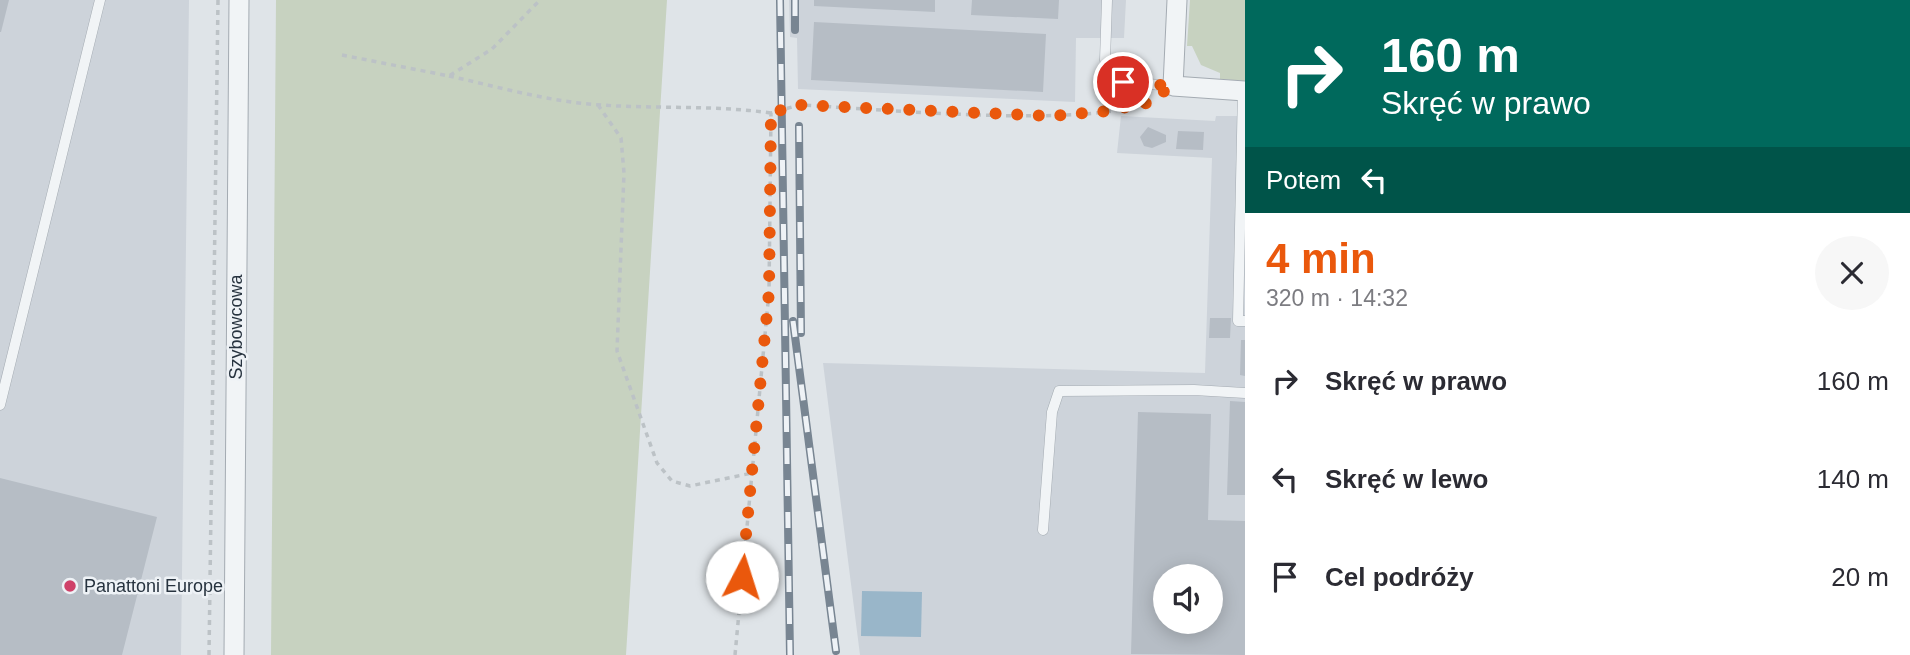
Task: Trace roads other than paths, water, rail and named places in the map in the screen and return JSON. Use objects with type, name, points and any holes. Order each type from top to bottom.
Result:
[{"type":"street","name":"Szybowcowa","points":[[234,655],[239,0]]},
{"type":"street","points":[[1177,0],[1172,86],[1244,90]]},
{"type":"lane","points":[[0,405],[100,0]]},
{"type":"lane","points":[[1107,0],[1105,60],[1123,82],[1172,86]]},
{"type":"lane","points":[[1244,90],[1238,321],[1245,321]]},
{"type":"lane","points":[[1043,530],[1052,412],[1059,391],[1194,390],[1245,393]]},
{"type":"water","points":[[862,591],[922,592],[921,637],[861,636]]},
{"type":"railway","points":[[780,0],[790,655]]},
{"type":"railway","points":[[795,0],[795,30]]},
{"type":"railway","points":[[799,126],[801,333]]},
{"type":"railway","points":[[793,321],[836,651]]},
{"type":"place","name":"Panattoni Europe","points":[[70,586]]}]
